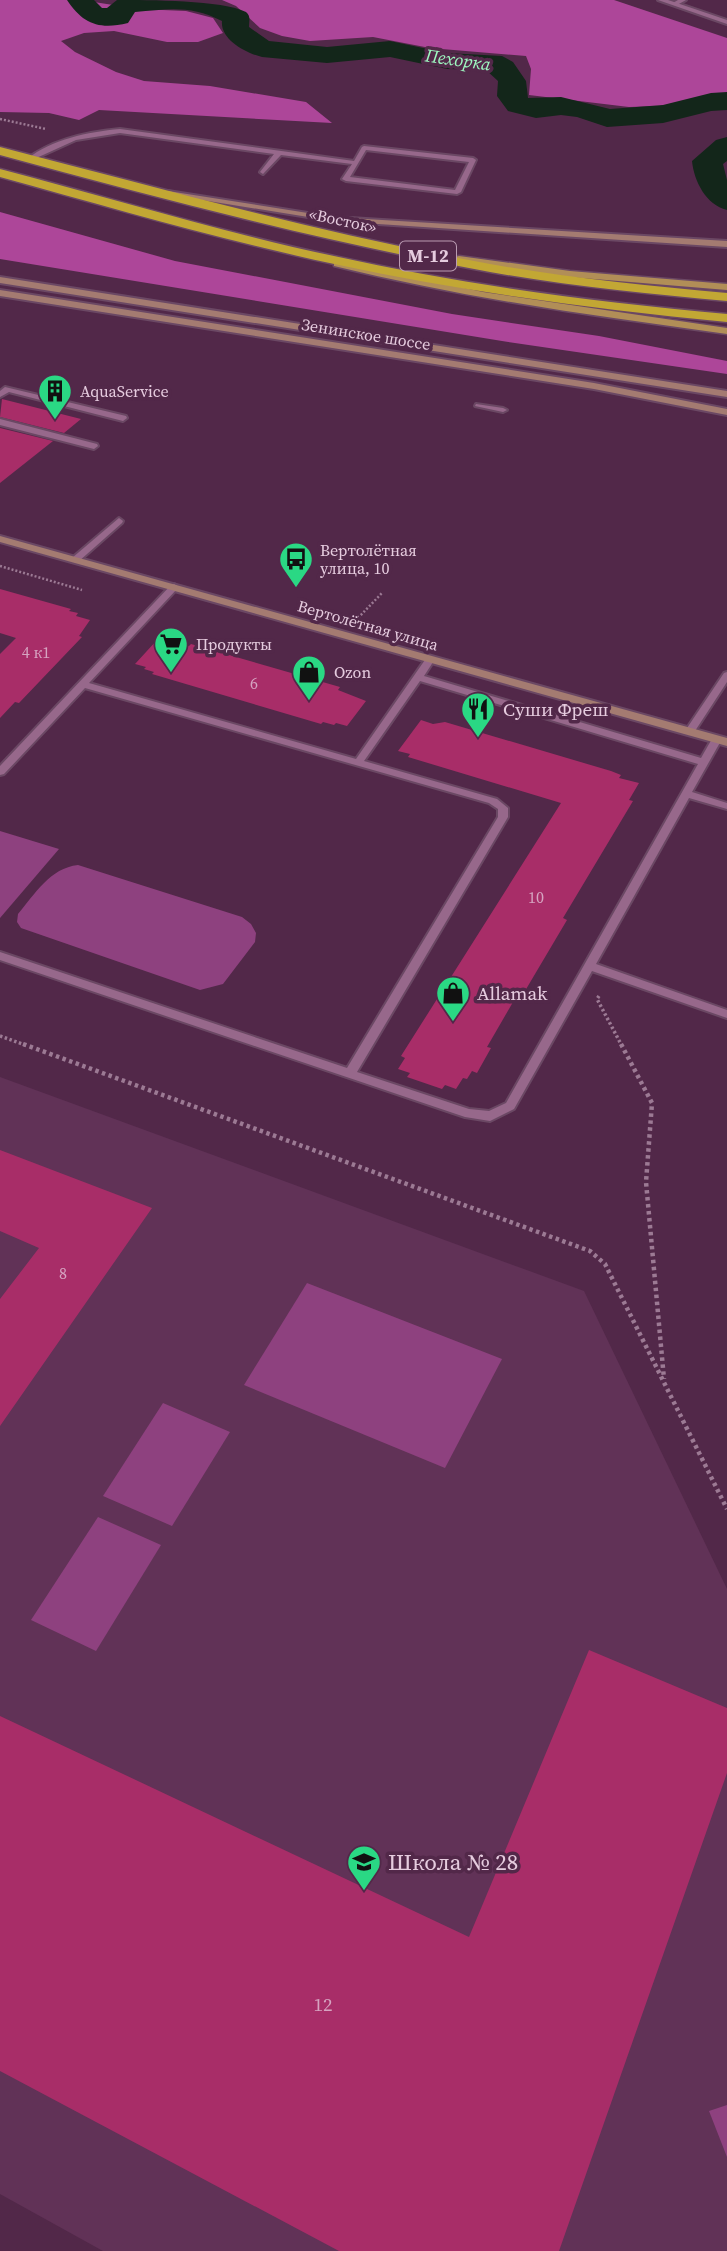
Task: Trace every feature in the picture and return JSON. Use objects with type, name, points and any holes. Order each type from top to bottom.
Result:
[{"type":"highway","name":"«Восток»","points":[[0,152],[246,216],[414,254],[581,282],[727,297]]},
{"type":"highway","name":"М-12","points":[[0,173],[250,241],[384,270],[467,285],[727,318]]},
{"type":"main road","points":[[134,186],[333,219],[727,244]]},
{"type":"main road","points":[[250,241],[389,277],[482,295],[727,331]]},
{"type":"main road","points":[[414,254],[570,274],[727,287]]},
{"type":"main road","points":[[0,280],[727,394]]},
{"type":"main road","name":"Зенинское шоссе","points":[[0,293],[594,386],[727,412]]},
{"type":"main road","name":"Вертолётная улица","points":[[0,539],[722,740]]},
{"type":"street","points":[[661,0],[727,22]]},
{"type":"lane","points":[[675,4],[683,0]]},
{"type":"lane","points":[[30,159],[66,139],[120,131],[356,163]]},
{"type":"lane","points":[[364,148],[473,160],[457,191],[346,179],[356,163],[364,148]]},
{"type":"lane","points":[[262,172],[278,154]]},
{"type":"lane","points":[[0,395],[8,389],[123,418]]},
{"type":"lane","points":[[479,406],[503,410]]},
{"type":"lane","points":[[0,422],[94,446]]},
{"type":"lane","points":[[75,560],[119,521]]},
{"type":"lane","points":[[0,772],[174,587]]},
{"type":"lane","points":[[358,763],[430,659]]},
{"type":"lane","points":[[690,731],[727,675]]},
{"type":"lane","points":[[418,677],[704,762]]},
{"type":"lane","points":[[82,684],[494,801],[503,808],[503,817],[351,1072]]},
{"type":"lane","points":[[0,956],[351,1072],[469,1114],[490,1116],[510,1106],[686,793],[704,762],[722,740]]},
{"type":"lane","points":[[686,793],[727,806]]},
{"type":"lane","points":[[588,966],[727,1014]]},
{"type":"path","points":[[0,120],[52,131]]},
{"type":"path","points":[[0,566],[82,590]]},
{"type":"path","points":[[358,618],[382,593]]},
{"type":"path","points":[[611,974],[597,999],[652,1103],[646,1182],[664,1383]]},
{"type":"path","points":[[0,1036],[590,1251],[605,1264],[727,1509]]},
{"type":"shaded area","points":[[0,0],[81,0],[139,9],[186,11],[213,18],[223,33],[198,42],[167,42],[114,31],[84,33],[61,41],[75,52],[116,72],[144,81],[210,86],[306,102],[332,123],[99,110],[79,120],[49,113],[0,112]]},
{"type":"shaded area","points":[[222,0],[614,0],[727,38],[727,95],[660,106],[629,107],[529,95],[531,69],[526,56],[430,48],[373,37],[310,41],[282,36],[260,28],[236,6]]},
{"type":"shaded area","points":[[0,212],[175,261],[452,314],[599,336],[727,361],[727,374],[502,341],[0,259]]},
{"type":"shaded area","points":[[0,831],[59,849],[0,918]]},
{"type":"shaded area","points":[[78,865],[242,917],[251,924],[256,933],[255,942],[223,984],[200,990],[21,928],[17,922],[18,914],[37,890],[59,871]]},
{"type":"shaded area","name":"Школа № 28","points":[[0,1077],[584,1291],[727,1589],[727,2251],[103,2251],[0,2194]]},
{"type":"shaded area","points":[[307,1283],[502,1359],[445,1468],[244,1385]]},
{"type":"shaded area","points":[[163,1403],[230,1432],[172,1526],[103,1496]]},
{"type":"shaded area","points":[[98,1517],[161,1545],[96,1651],[31,1620]]},
{"type":"shaded area","points":[[727,2105],[727,2157],[709,2111]]},
{"type":"building","name":"AquaService","points":[[2,399],[81,419],[64,433],[0,417]]},
{"type":"building","points":[[0,428],[53,441],[0,483]]},
{"type":"building","points":[[0,589],[71,609],[69,611],[78,613],[76,616],[90,620],[79,636],[82,637],[19,703],[15,702],[0,718],[0,654],[16,638],[0,633]]},
{"type":"building","points":[[157,640],[189,646],[191,644],[340,687],[338,690],[366,701],[347,726],[323,722],[321,724],[152,674],[154,672],[144,669],[146,667],[135,664]]},
{"type":"building","points":[[421,720],[433,724],[445,722],[611,771],[621,775],[619,778],[639,783],[629,800],[633,801],[563,918],[567,920],[522,996],[518,995],[513,1002],[487,1047],[491,1048],[477,1073],[472,1071],[456,1089],[445,1085],[442,1089],[407,1077],[410,1073],[398,1069],[405,1058],[401,1056],[561,803],[408,757],[410,754],[398,751]]},
{"type":"building","points":[[0,1150],[152,1208],[0,1426],[0,1299],[39,1248],[0,1231]]},
{"type":"building","points":[[589,1650],[727,1708],[727,1773],[559,2251],[339,2251],[0,2071],[0,1716],[469,1937]]},
{"type":"waterway","name":"Пехорка","points":[[80,0],[94,16],[118,17],[121,8],[130,4],[178,0]]},
{"type":"waterway","name":"Пехорка","points":[[183,0],[210,4],[236,17],[235,30],[262,49],[327,55],[390,49],[447,61],[492,62],[503,68],[512,81],[512,96],[518,105],[536,109],[561,106],[582,109],[607,118],[663,114],[711,102],[727,101]]},
{"type":"waterway","name":"Пехорка","points":[[727,146],[707,161],[709,177],[727,201]]},
{"type":"place","name":"AquaService","points":[[55,421]]},
{"type":"place","name":"Вертолётная улица, 10","points":[[296,589]]},
{"type":"place","name":"Продукты","points":[[171,674]]},
{"type":"place","name":"Ozon","points":[[309,702]]},
{"type":"place","name":"Суши Фреш","points":[[478,739]]},
{"type":"place","name":"Allamak","points":[[453,1023]]},
{"type":"place","name":"Школа № 28","points":[[364,1892]]}]
